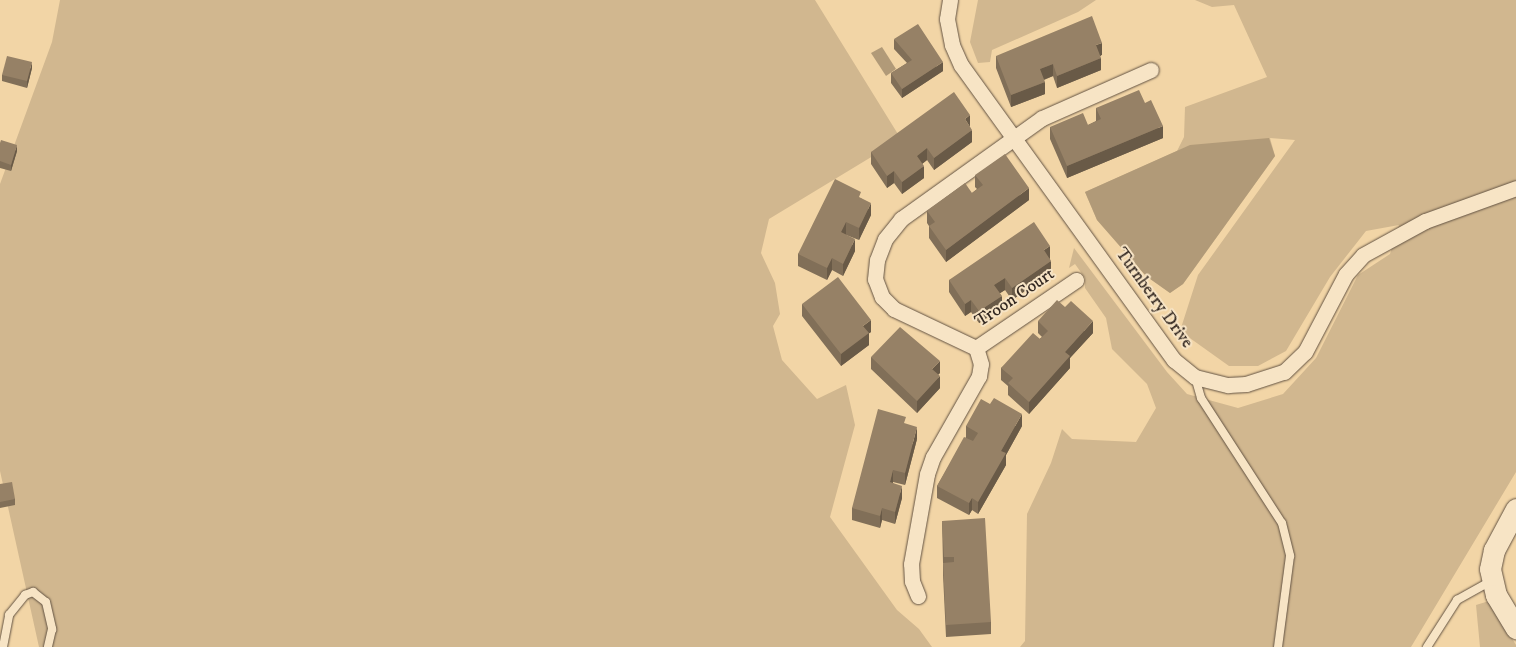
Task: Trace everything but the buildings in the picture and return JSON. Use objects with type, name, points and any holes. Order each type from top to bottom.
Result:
[{"type":"main road","points":[[1516,509],[1494,550],[1491,582],[1503,609],[1516,628]]},
{"type":"street","name":"Turnberry Drive","points":[[950,0],[947,19],[952,45],[961,65],[1174,360],[1195,377],[1228,385],[1246,384],[1284,372],[1305,352],[1346,274],[1364,255],[1418,224],[1516,188]]},
{"type":"street","points":[[918,596],[912,581],[911,564],[927,474],[933,457],[979,376],[981,364],[976,348],[894,310],[882,297],[875,278],[877,260],[885,239],[900,219],[1013,137],[1048,115],[1151,70]]},
{"type":"street","name":"Troon Court","points":[[976,348],[1076,280]]},
{"type":"lane","points":[[1195,377],[1201,398],[1282,523],[1290,556],[1278,647]]},
{"type":"lane","points":[[1427,647],[1457,600],[1491,582]]},
{"type":"lane","points":[[3,647],[9,615],[25,594],[33,592],[46,602],[52,629],[48,647]]},
{"type":"shaded area","points":[[60,0],[815,0],[901,139],[769,219],[761,253],[775,283],[780,314],[773,326],[782,360],[817,399],[846,385],[855,425],[830,517],[897,610],[919,629],[932,647],[39,647],[0,471],[0,184],[52,42]]},
{"type":"shaded area","points":[[978,0],[1096,0],[1078,12],[992,50],[990,62],[978,63],[970,42]]},
{"type":"shaded area","points":[[1195,0],[1516,0],[1516,472],[1411,647],[1020,647],[1025,641],[1027,514],[1051,463],[1062,429],[1072,439],[1136,442],[1156,408],[1147,384],[1112,349],[1106,318],[1085,288],[1085,278],[1075,264],[1069,268],[1074,248],[1167,372],[1187,394],[1238,408],[1283,394],[1316,358],[1358,275],[1390,254],[1399,225],[1366,231],[1330,277],[1286,351],[1258,366],[1229,366],[1180,331],[1198,275],[1295,140],[1270,138],[1275,156],[1183,284],[1170,293],[1146,276],[1097,220],[1085,192],[1177,151],[1184,137],[1185,107],[1267,77],[1234,5],[1212,7]]},
{"type":"shaded area","points":[[882,47],[896,69],[886,76],[871,53]]},
{"type":"shaded area","points":[[1269,138],[1275,156],[1183,284],[1170,293],[1146,276],[1097,220],[1085,192],[1190,145]]},
{"type":"shaded area","points":[[1489,601],[1516,647],[1480,647],[1476,605]]}]
